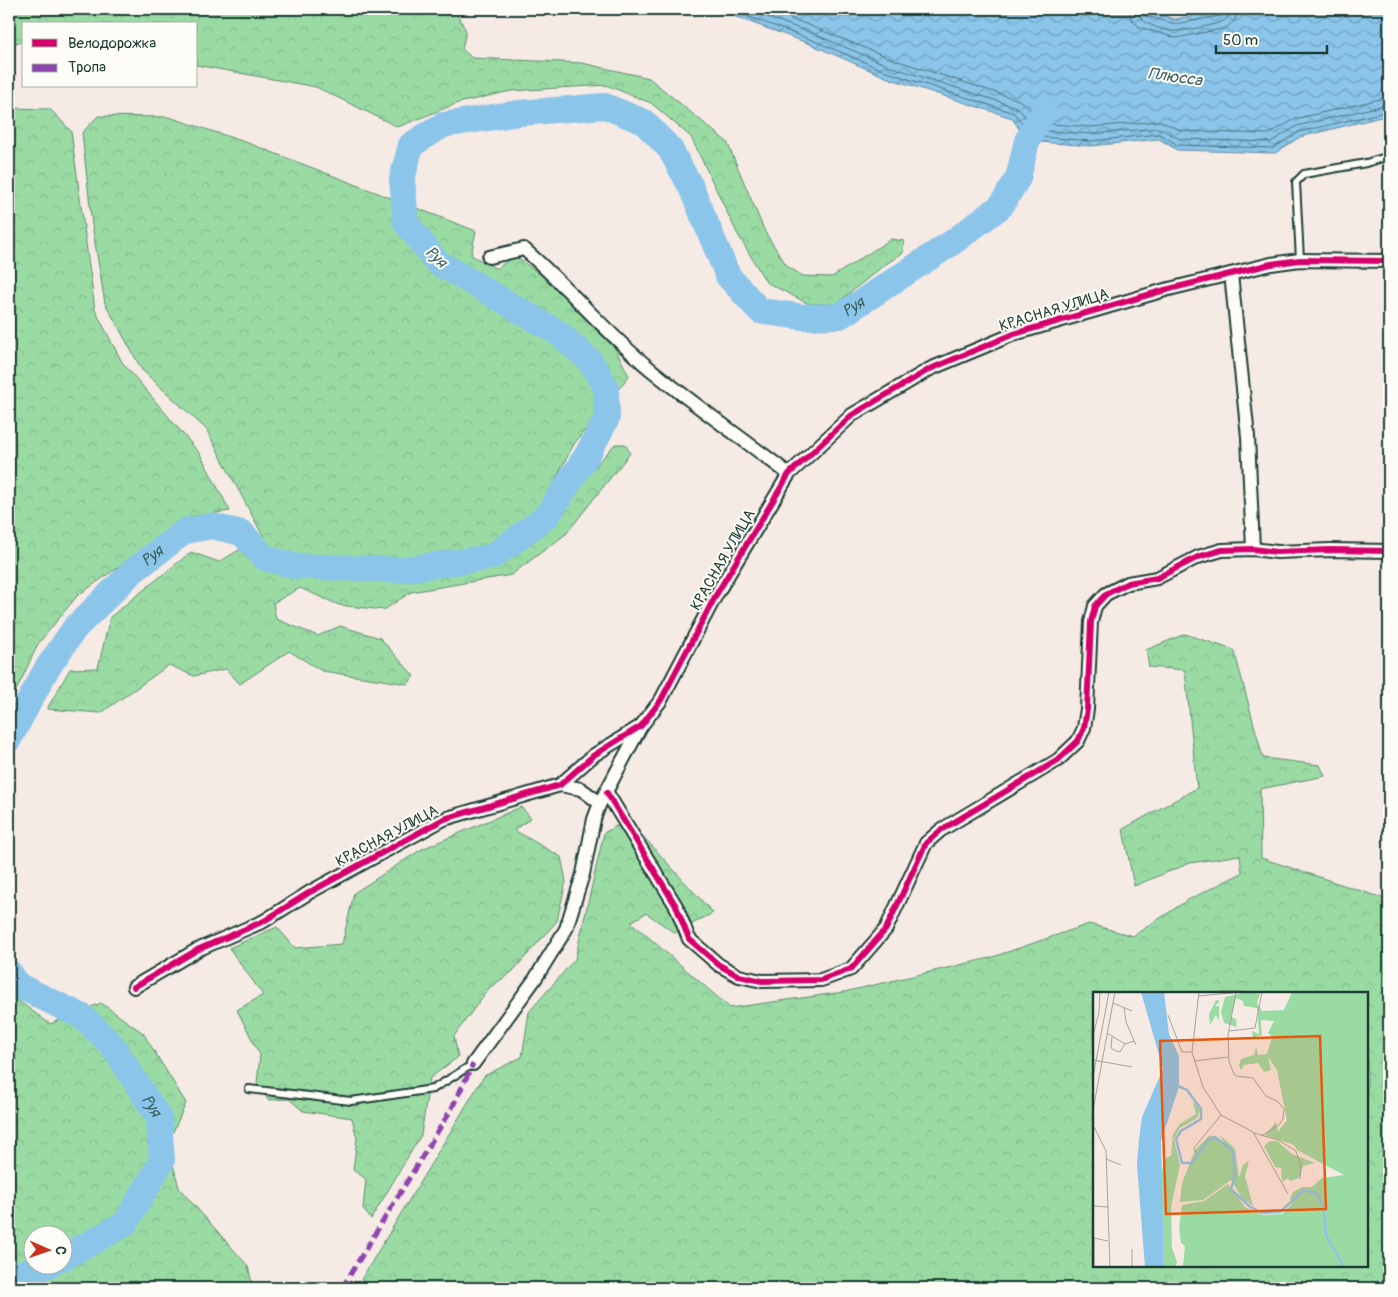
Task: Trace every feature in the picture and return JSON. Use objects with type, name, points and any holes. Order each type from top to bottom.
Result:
[{"type":"street","points":[[489,257],[524,249],[558,278],[616,340],[649,368],[788,474]]},
{"type":"street","name":"КРАСНАЯ УЛИЦА","points":[[134,988],[197,950],[264,921],[310,892],[444,819],[560,785],[594,755],[640,726],[660,700],[716,595],[788,474],[852,415],[930,369],[1014,334],[1231,274],[1300,260],[1389,261]]},
{"type":"street","points":[[1231,274],[1248,437],[1253,549]]},
{"type":"street","points":[[560,785],[581,789],[604,798],[676,906],[688,938],[719,965],[739,976],[762,981],[821,980],[851,969],[886,929],[926,843],[941,830],[1058,760],[1078,741],[1084,728],[1087,709],[1091,622],[1095,606],[1106,594],[1128,583],[1157,578],[1198,557],[1222,550],[1253,549],[1277,552],[1330,550],[1389,551]]},
{"type":"street","points":[[473,1064],[535,979],[566,929],[583,874],[594,819],[640,726]]},
{"type":"lane","points":[[1300,260],[1296,182],[1304,174],[1366,163],[1389,156]]},
{"type":"lane","points":[[249,1089],[351,1101],[433,1089],[473,1064]]},
{"type":"green space","points":[[9,9],[424,9],[431,14],[456,12],[466,31],[462,49],[472,58],[582,63],[649,78],[727,142],[765,232],[787,266],[803,276],[832,277],[891,239],[904,241],[903,253],[883,266],[836,304],[809,304],[766,282],[737,233],[691,137],[651,103],[606,85],[511,91],[458,103],[398,127],[316,87],[198,65],[198,22],[22,22],[22,42],[9,43]]},
{"type":"green space","points":[[9,108],[50,109],[71,131],[95,310],[122,362],[200,454],[230,511],[190,517],[77,596],[38,644],[9,706]]},
{"type":"green space","points":[[98,116],[169,117],[248,143],[476,231],[471,255],[497,269],[514,255],[552,283],[612,342],[629,376],[574,444],[548,494],[563,498],[584,479],[615,444],[625,444],[630,453],[566,534],[511,575],[411,592],[384,610],[339,605],[300,588],[273,603],[276,619],[318,636],[340,626],[380,638],[414,676],[408,684],[322,671],[289,651],[240,684],[226,669],[194,676],[169,665],[101,713],[47,709],[70,669],[98,668],[110,617],[191,552],[219,562],[263,536],[206,429],[142,370],[105,303],[92,225],[82,133]]},
{"type":"green space","points":[[1185,634],[1234,650],[1263,758],[1320,765],[1325,776],[1260,789],[1261,858],[1389,900],[1389,1288],[359,1288],[362,1278],[484,1076],[522,1057],[529,1012],[575,959],[604,833],[616,826],[641,834],[713,913],[675,933],[646,913],[631,922],[730,1008],[844,992],[990,958],[1089,924],[1133,936],[1188,900],[1242,873],[1240,855],[1190,863],[1134,886],[1123,829],[1197,788],[1185,670],[1149,667],[1146,650]]},
{"type":"green space","points":[[521,807],[531,818],[514,830],[561,857],[566,881],[557,921],[512,972],[489,988],[454,1036],[458,1057],[430,1078],[421,1135],[371,1219],[363,1209],[366,1179],[353,1170],[357,1139],[352,1118],[303,1111],[289,1099],[268,1100],[257,1083],[260,1055],[237,1010],[263,995],[229,948],[277,927],[295,948],[342,944],[354,893],[422,849]]},
{"type":"green space","points":[[9,994],[50,1024],[101,1003],[143,1033],[186,1103],[168,1143],[179,1188],[248,1266],[253,1288],[9,1288]]},
{"type":"water","name":"Плюсса","points":[[714,9],[1141,9],[1175,19],[1231,9],[1389,9],[1389,115],[1300,137],[1275,153],[1177,150],[1159,139],[1091,146],[1027,141],[1012,118],[888,78],[810,44]]},
{"type":"waterway","name":"Руя","points":[[9,739],[46,670],[75,628],[132,572],[185,531],[212,526],[242,533],[265,558],[295,566],[399,570],[492,557],[547,516],[587,455],[607,418],[606,387],[590,361],[560,334],[437,262],[406,223],[402,179],[411,145],[443,125],[519,113],[605,106],[644,122],[670,149],[691,187],[728,276],[760,311],[803,317],[840,316],[953,242],[1001,206],[1018,178],[1027,141],[1044,111]]},
{"type":"waterway","name":"Руя","points":[[9,972],[19,986],[83,1017],[113,1046],[159,1118],[162,1161],[125,1224],[72,1253]]},
{"type":"waterway","name":"Руя","points":[[9,1277],[22,1273]]},
{"type":"marked path","points":[[342,1288],[452,1108],[473,1064]]},
{"type":"cycle path","points":[[134,987],[197,950],[264,921],[310,892],[444,819],[560,785],[594,755],[641,726],[661,700],[716,595],[789,474],[852,415],[930,369],[1014,334],[1165,290],[1271,264],[1300,260],[1389,261]]},
{"type":"cycle path","points":[[607,793],[676,906],[689,939],[719,965],[739,976],[762,981],[821,980],[851,969],[886,929],[926,843],[941,830],[1058,760],[1078,741],[1084,728],[1087,709],[1091,622],[1095,606],[1106,594],[1128,583],[1157,578],[1198,557],[1222,550],[1253,549],[1277,552],[1330,550],[1389,551]]}]
